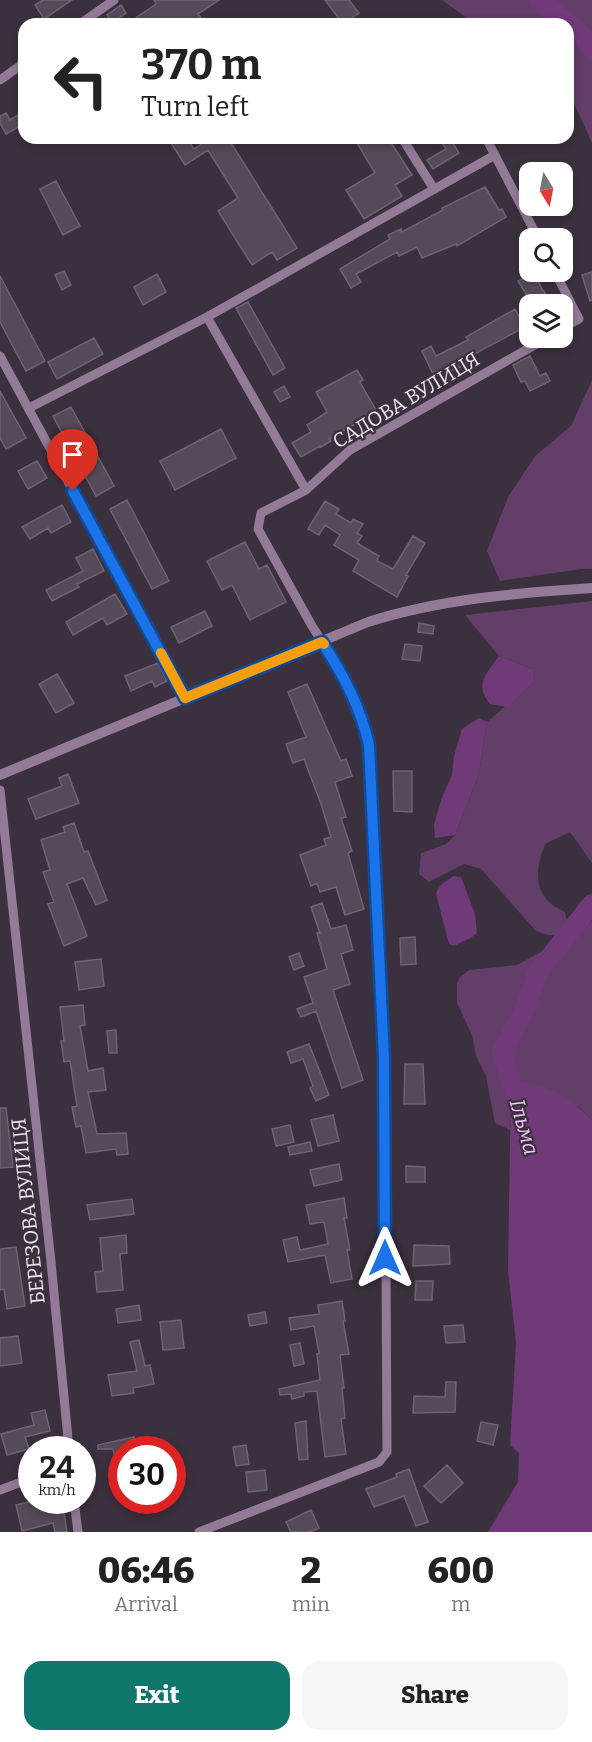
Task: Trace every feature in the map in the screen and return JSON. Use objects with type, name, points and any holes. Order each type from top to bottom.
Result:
[{"type":"street","points":[[88,18],[114,0]]},
{"type":"street","points":[[0,80],[18,67]]},
{"type":"street","points":[[406,144],[434,189]]},
{"type":"street","points":[[489,144],[533,228]]},
{"type":"street","points":[[29,408],[207,316],[495,155]]},
{"type":"street","points":[[573,307],[579,319],[573,322]]},
{"type":"street","points":[[207,316],[306,490]]},
{"type":"street","name":"САДОВА ВУЛИЦЯ","points":[[322,642],[258,528],[261,513],[306,490],[350,450],[529,348]]},
{"type":"street","points":[[0,356],[185,698]]},
{"type":"street","points":[[0,775],[400,612],[450,601],[592,588]]},
{"type":"street","points":[[199,1532],[379,1462],[387,1452],[385,1081],[369,745],[362,715],[341,671],[322,642]]},
{"type":"street","name":"БЕРЕЗОВА ВУЛИЦЯ","points":[[0,790],[49,1239],[68,1436]]},
{"type":"street","points":[[0,1490],[18,1483]]},
{"type":"street","points":[[76,1514],[78,1532]]},
{"type":"shaded area","points":[[442,0],[592,0],[592,143],[574,103],[574,18],[467,18]]},
{"type":"shaded area","points":[[592,380],[592,569],[500,581],[487,551],[508,497],[535,456],[571,426]]},
{"type":"shaded area","points":[[592,601],[592,863],[570,832],[545,844],[540,859],[538,882],[549,902],[565,912],[568,926],[559,933],[549,935],[535,930],[481,869],[464,864],[429,882],[419,874],[421,853],[446,844],[455,835],[479,774],[487,722],[535,681],[533,669],[499,656],[465,615]]},
{"type":"shaded area","points":[[592,921],[592,1120],[579,1107],[511,1079],[510,1130],[495,1123],[486,1076],[476,1056],[472,1035],[457,1003],[457,983],[460,977],[469,970],[517,965],[580,931]]},
{"type":"water","points":[[499,656],[533,669],[535,681],[507,707],[490,704],[485,697],[482,685]]},
{"type":"water","points":[[479,718],[487,722],[479,774],[455,835],[435,838],[434,825],[441,800],[452,775],[454,756],[462,729]]},
{"type":"water","points":[[454,876],[461,877],[475,914],[477,933],[454,946],[449,944],[436,894],[441,885]]},
{"type":"water","points":[[511,1078],[555,1092],[573,1103],[592,1120],[592,1532],[488,1532],[518,1482],[519,1453],[510,1445],[516,1343],[508,1271]]},
{"type":"building","points":[[43,0],[72,0],[45,18],[35,5]]},
{"type":"building","points":[[154,0],[219,0],[198,14],[201,18],[136,18],[156,4]]},
{"type":"building","points":[[325,0],[349,0],[359,13],[352,18],[338,18]]},
{"type":"building","points":[[121,5],[126,13],[119,18],[109,18],[107,15]]},
{"type":"building","points":[[6,113],[10,120],[18,115],[18,127],[6,134],[0,123],[0,116]]},
{"type":"building","points":[[172,144],[190,144],[194,149],[202,144],[232,144],[297,248],[277,260],[272,252],[252,265],[218,211],[238,198],[208,150],[185,165]]},
{"type":"building","points":[[358,144],[392,144],[412,175],[395,185],[402,196],[364,219],[346,190],[375,173]]},
{"type":"building","points":[[443,144],[454,144],[459,153],[433,169],[427,160],[446,149]]},
{"type":"building","points":[[56,181],[80,226],[63,235],[40,189]]},
{"type":"building","points":[[485,187],[506,217],[457,246],[456,244],[422,258],[417,247],[399,256],[397,252],[356,274],[361,282],[351,288],[340,269],[390,239],[388,235],[401,229],[402,232],[443,210],[442,208]]},
{"type":"building","points":[[64,271],[71,285],[62,290],[55,275]]},
{"type":"building","points":[[592,272],[592,300],[590,301],[582,275]]},
{"type":"building","points":[[157,274],[166,292],[143,305],[134,287]]},
{"type":"building","points":[[0,276],[45,361],[26,371],[0,322]]},
{"type":"building","points":[[518,281],[538,282],[546,294],[526,294]]},
{"type":"building","points":[[248,302],[285,368],[273,375],[236,308]]},
{"type":"building","points":[[515,309],[519,316],[519,330],[465,359],[467,364],[450,372],[447,367],[433,374],[422,351],[431,346],[436,356],[468,340],[466,337]]},
{"type":"building","points":[[94,338],[103,354],[57,379],[48,362]]},
{"type":"building","points":[[530,356],[540,376],[546,373],[550,381],[530,391],[525,381],[521,382],[513,365]]},
{"type":"building","points":[[357,370],[363,380],[360,382],[377,412],[301,457],[292,443],[311,432],[307,425],[327,412],[316,392]]},
{"type":"building","points":[[284,386],[290,397],[280,402],[274,392]]},
{"type":"building","points":[[0,391],[26,438],[6,449],[0,438]]},
{"type":"building","points":[[71,407],[114,486],[96,496],[53,416]]},
{"type":"building","points":[[221,429],[236,458],[175,490],[160,461]]},
{"type":"building","points":[[37,461],[47,478],[28,489],[18,471]]},
{"type":"building","points":[[127,500],[169,581],[152,589],[110,509]]},
{"type":"building","points":[[325,501],[339,509],[336,514],[351,523],[353,519],[363,524],[357,533],[362,536],[357,543],[379,556],[377,561],[393,569],[413,536],[425,543],[406,575],[408,576],[397,597],[353,571],[359,560],[334,545],[340,535],[325,525],[319,535],[308,529]]},
{"type":"building","points":[[62,505],[71,522],[51,533],[48,528],[30,539],[22,527]]},
{"type":"building","points":[[245,542],[259,569],[267,565],[286,602],[250,620],[232,585],[222,590],[207,561]]},
{"type":"building","points":[[93,549],[104,571],[77,584],[79,587],[52,601],[46,590],[83,571],[76,558]]},
{"type":"building","points":[[115,594],[127,614],[107,625],[103,618],[73,635],[66,622]]},
{"type":"building","points":[[205,611],[212,626],[179,643],[171,627]]},
{"type":"building","points":[[419,623],[434,626],[433,634],[418,632]]},
{"type":"building","points":[[405,644],[422,646],[420,661],[402,659]]},
{"type":"building","points":[[158,663],[167,681],[155,687],[152,681],[131,691],[125,676]]},
{"type":"building","points":[[57,674],[74,703],[56,713],[39,684]]},
{"type":"building","points":[[307,684],[341,761],[346,759],[352,776],[335,782],[346,817],[341,818],[352,851],[348,853],[364,909],[345,915],[336,887],[320,892],[317,883],[311,886],[300,855],[326,845],[324,839],[331,837],[304,759],[293,763],[286,744],[306,737],[288,692]]},
{"type":"building","points":[[393,771],[412,771],[412,812],[394,811]]},
{"type":"building","points":[[68,774],[79,803],[36,819],[28,799],[62,786],[59,778]]},
{"type":"building","points":[[74,823],[84,852],[88,851],[107,900],[96,905],[83,878],[67,884],[87,936],[64,946],[48,904],[54,902],[43,872],[50,870],[41,840],[65,832],[63,827]]},
{"type":"building","points":[[322,903],[331,929],[346,925],[353,950],[341,954],[350,984],[333,990],[363,1080],[342,1088],[316,1011],[301,1017],[297,1009],[313,1003],[304,977],[327,969],[317,933],[320,933],[311,907]]},
{"type":"building","points":[[415,937],[416,964],[401,965],[400,938]]},
{"type":"building","points":[[299,953],[304,966],[294,970],[289,957]]},
{"type":"building","points":[[101,959],[104,986],[79,990],[75,962]]},
{"type":"building","points":[[83,1005],[85,1025],[80,1026],[88,1071],[103,1068],[106,1090],[88,1092],[97,1134],[126,1133],[128,1154],[117,1155],[116,1149],[86,1153],[81,1126],[76,1127],[72,1107],[77,1106],[70,1061],[64,1062],[60,1007]]},
{"type":"building","points":[[116,1030],[117,1053],[109,1053],[107,1031]]},
{"type":"building","points":[[309,1044],[329,1095],[316,1101],[310,1088],[313,1086],[303,1059],[291,1063],[287,1052]]},
{"type":"building","points":[[405,1064],[423,1064],[425,1104],[404,1104]]},
{"type":"building","points":[[0,1108],[6,1108],[13,1167],[0,1168]]},
{"type":"building","points":[[333,1115],[339,1141],[318,1146],[311,1120]]},
{"type":"building","points":[[290,1125],[294,1142],[276,1146],[272,1129]]},
{"type":"building","points":[[310,1142],[312,1151],[290,1155],[288,1147]]},
{"type":"building","points":[[339,1164],[342,1180],[314,1186],[310,1170]]},
{"type":"building","points":[[406,1166],[425,1167],[425,1182],[406,1182]]},
{"type":"building","points":[[344,1198],[347,1218],[344,1218],[350,1250],[347,1250],[352,1279],[331,1283],[325,1255],[288,1262],[283,1240],[297,1237],[300,1250],[328,1244],[324,1222],[310,1224],[306,1205]]},
{"type":"building","points":[[132,1199],[134,1214],[90,1220],[87,1205]]},
{"type":"building","points":[[126,1235],[127,1253],[120,1254],[123,1290],[97,1292],[95,1272],[103,1271],[100,1238]]},
{"type":"building","points":[[414,1245],[449,1246],[450,1264],[413,1266]]},
{"type":"building","points":[[16,1247],[25,1306],[7,1309],[4,1289],[0,1290],[0,1249]]},
{"type":"building","points":[[416,1281],[433,1281],[432,1300],[415,1300]]},
{"type":"building","points":[[342,1301],[349,1354],[340,1355],[345,1418],[341,1419],[346,1454],[325,1457],[317,1391],[304,1392],[304,1396],[292,1399],[291,1394],[280,1395],[279,1389],[320,1380],[317,1354],[319,1353],[314,1326],[291,1330],[289,1318],[319,1314],[318,1305]]},
{"type":"building","points":[[139,1305],[141,1320],[118,1323],[116,1309]]},
{"type":"building","points":[[265,1312],[267,1323],[250,1326],[248,1315]]},
{"type":"building","points":[[181,1320],[184,1348],[163,1350],[160,1322]]},
{"type":"building","points":[[463,1325],[465,1342],[446,1343],[444,1326]]},
{"type":"building","points":[[18,1336],[22,1363],[0,1366],[0,1338]]},
{"type":"building","points":[[139,1340],[145,1366],[150,1365],[154,1384],[133,1388],[134,1393],[112,1396],[108,1375],[137,1371],[130,1342]]},
{"type":"building","points":[[300,1343],[304,1364],[294,1366],[290,1345]]},
{"type":"building","points":[[446,1382],[456,1382],[455,1412],[413,1413],[414,1396],[445,1397]]},
{"type":"building","points":[[45,1410],[50,1431],[18,1436],[18,1452],[7,1455],[1,1434],[34,1425],[31,1413]]},
{"type":"building","points":[[306,1421],[308,1459],[299,1460],[295,1423]]},
{"type":"building","points":[[481,1422],[498,1425],[493,1445],[477,1441]]},
{"type":"building","points":[[108,1443],[108,1449],[98,1449],[98,1445]]},
{"type":"building","points":[[246,1445],[249,1464],[236,1466],[233,1447]]},
{"type":"building","points":[[447,1465],[463,1483],[441,1503],[424,1486]]},
{"type":"building","points":[[409,1469],[428,1522],[416,1526],[404,1496],[374,1507],[366,1489],[397,1477],[396,1474]]},
{"type":"building","points":[[265,1470],[267,1490],[248,1492],[246,1472]]},
{"type":"building","points":[[311,1510],[319,1528],[310,1532],[291,1532],[286,1522]]},
{"type":"building","points":[[18,1514],[64,1514],[67,1532],[55,1532],[53,1523],[22,1531]]},
{"type":"waterway","name":"Ільма","points":[[539,0],[562,18]]},
{"type":"waterway","name":"Ільма","points":[[574,28],[592,48]]},
{"type":"waterway","name":"Ільма","points":[[518,1103],[502,1052],[524,1011],[538,972],[592,904]]},
{"type":"slow traffic","points":[[161,653],[185,698],[322,642],[324,644]]},
{"type":"route","points":[[73,491],[185,698],[322,642],[341,671],[362,715],[369,745],[382,988],[385,1081],[385,1258]]}]
